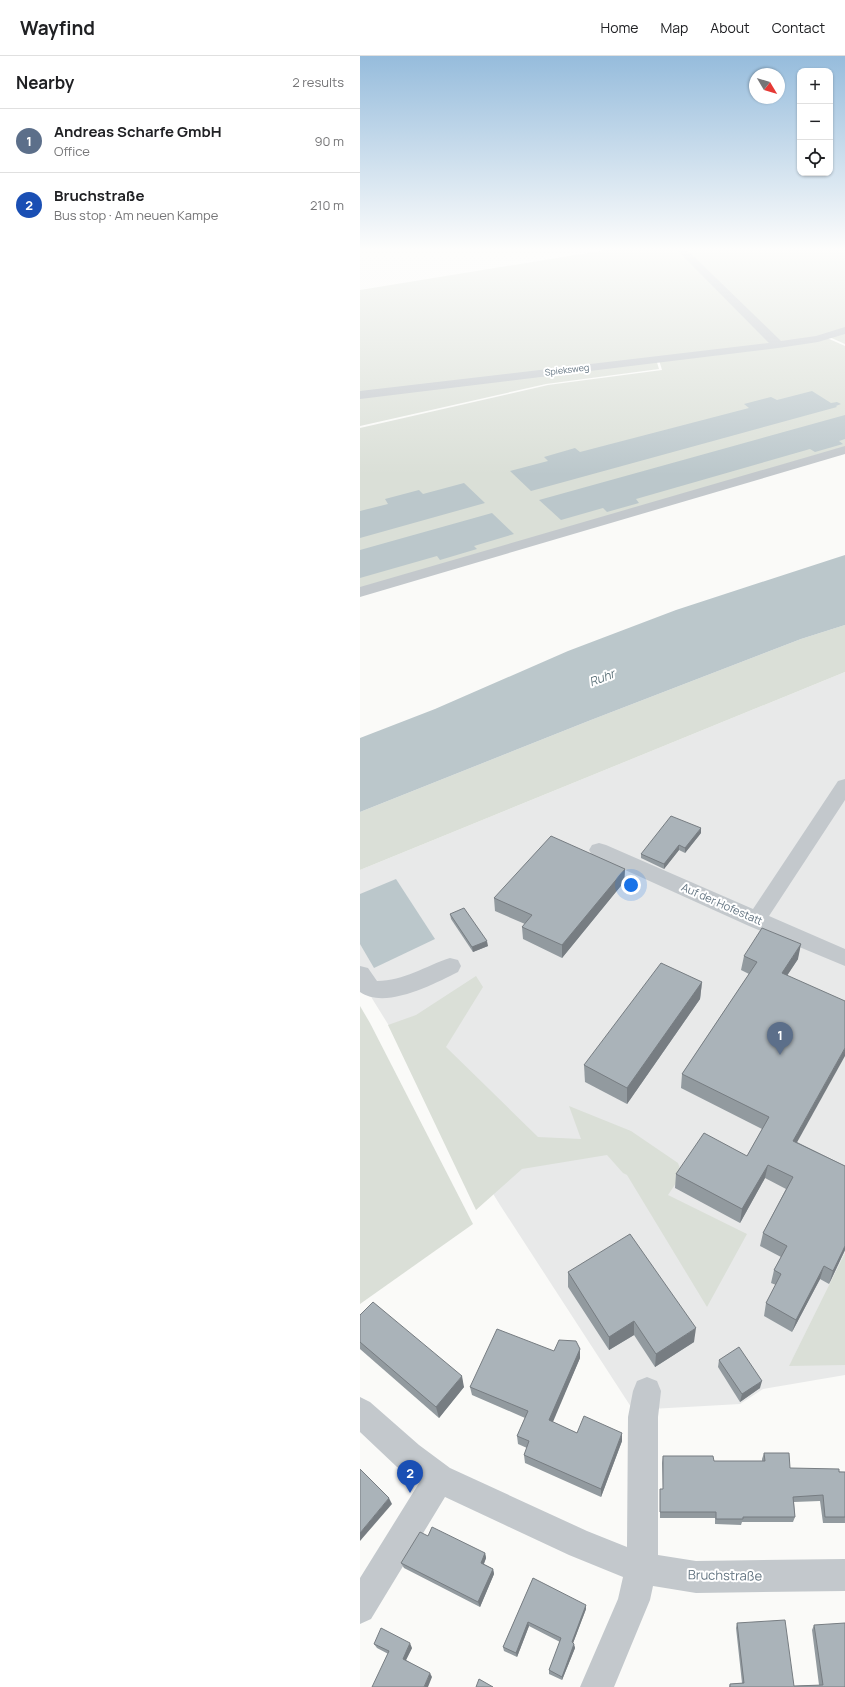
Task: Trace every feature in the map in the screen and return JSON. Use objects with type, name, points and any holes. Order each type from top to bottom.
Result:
[{"type":"street","points":[[756,323],[778,345]]},
{"type":"street","name":"Spieksweg","points":[[360,395],[778,345],[806,341],[845,330]]},
{"type":"street","points":[[827,336],[845,344]]},
{"type":"street","points":[[360,592],[845,450]]},
{"type":"street","points":[[756,920],[845,785]]},
{"type":"street","name":"Auf der Hofestatt","points":[[599,850],[756,920],[839,954]]},
{"type":"street","points":[[360,974],[369,987],[385,989],[407,986],[450,966]]},
{"type":"street","points":[[596,1687],[634,1600],[641,1568],[643,1546],[642,1417],[647,1391]]},
{"type":"street","name":"Bruchstraße","points":[[360,1412],[408,1456],[439,1479],[580,1544],[641,1568],[696,1577],[845,1575]]},
{"type":"street","points":[[360,1608],[439,1479]]},
{"type":"shaded area","points":[[360,323],[845,323],[845,344],[827,336],[656,359],[659,369],[546,384],[360,426]]},
{"type":"shaded area","points":[[827,338],[845,346],[845,452],[360,590],[360,428],[548,385],[662,370],[659,360]]},
{"type":"shaded area","points":[[845,625],[845,672],[360,870],[360,812],[591,720],[801,639]]},
{"type":"shaded area","points":[[845,672],[845,1375],[763,1389],[740,1404],[633,1410],[500,1205],[360,979],[360,870]]},
{"type":"shaded area","points":[[476,976],[483,987],[446,1047],[538,1137],[581,1139],[569,1106],[631,1131],[678,1163],[682,1174],[668,1195],[747,1234],[707,1307],[627,1175],[623,1173],[607,1155],[522,1169],[476,1210],[388,1025],[416,1015]]},
{"type":"shaded area","points":[[360,1006],[473,1224],[360,1304]]},
{"type":"shaded area","points":[[845,1253],[845,1365],[789,1366]]},
{"type":"water","points":[[812,391],[831,403],[837,402],[841,404],[836,406],[837,407],[531,491],[510,471],[548,461],[544,457],[575,448],[580,452],[749,408],[744,404],[771,397],[777,400]]},
{"type":"water","points":[[845,415],[845,439],[839,441],[843,444],[815,452],[810,449],[636,499],[639,503],[607,512],[603,508],[561,520],[539,500]]},
{"type":"water","points":[[464,483],[485,503],[360,538],[360,511],[388,504],[385,499],[419,490],[423,494]]},
{"type":"water","points":[[492,513],[514,534],[474,546],[477,549],[440,560],[437,556],[360,578],[360,550]]},
{"type":"water","name":"Ruhr","points":[[845,555],[845,625],[801,639],[591,720],[360,812],[360,738],[435,709],[568,651],[676,610]]},
{"type":"water","points":[[396,879],[435,939],[374,968],[360,944],[360,894]]},
{"type":"building","points":[[671,816],[701,828],[685,848],[679,845],[664,864],[641,854]]},
{"type":"building","points":[[551,836],[625,869],[562,945],[522,927],[532,915],[494,898]]},
{"type":"building","points":[[464,908],[487,941],[472,947],[450,914]]},
{"type":"building","points":[[762,928],[801,944],[782,973],[845,1001],[845,1048],[793,1141],[845,1166],[845,1246],[833,1271],[824,1266],[796,1320],[766,1303],[781,1274],[774,1270],[787,1246],[763,1233],[793,1177],[768,1165],[742,1209],[676,1174],[704,1133],[747,1156],[769,1117],[682,1074],[757,962],[744,956]]},
{"type":"building","points":[[661,963],[702,982],[627,1088],[584,1065]]},
{"type":"building","points":[[630,1234],[696,1328],[656,1354],[634,1321],[609,1337],[568,1272]]},
{"type":"building","points":[[373,1302],[462,1376],[436,1407],[360,1342],[360,1315]]},
{"type":"building","points":[[497,1329],[554,1351],[559,1340],[576,1341],[580,1349],[549,1420],[577,1433],[584,1416],[622,1433],[601,1489],[524,1455],[529,1441],[517,1436],[528,1411],[470,1387]]},
{"type":"building","points":[[739,1347],[762,1381],[742,1394],[719,1360]]},
{"type":"building","points":[[764,1453],[789,1453],[790,1468],[839,1469],[839,1472],[845,1472],[845,1517],[825,1517],[823,1495],[793,1497],[795,1517],[743,1517],[743,1519],[716,1519],[716,1512],[660,1512],[660,1489],[663,1489],[663,1456],[713,1456],[714,1461],[765,1461]]},
{"type":"building","points":[[360,1469],[389,1498],[360,1533]]},
{"type":"building","points":[[432,1527],[485,1553],[481,1563],[493,1569],[478,1602],[401,1563],[420,1532],[428,1536]]},
{"type":"building","points":[[533,1578],[586,1605],[572,1642],[574,1644],[562,1677],[549,1670],[561,1638],[528,1622],[516,1653],[503,1647]]},
{"type":"building","points":[[785,1620],[794,1686],[823,1685],[814,1625],[845,1623],[845,1687],[730,1687],[730,1684],[744,1683],[737,1623]]},
{"type":"building","points":[[381,1628],[410,1643],[403,1659],[430,1673],[424,1687],[372,1687],[389,1651],[374,1644]]},
{"type":"building","points":[[479,1679],[493,1687],[476,1687]]},
{"type":"place","name":"Andreas Scharfe GmbH","points":[[780,1055]]},
{"type":"place","name":"Bruchstraße","points":[[410,1493]]}]
